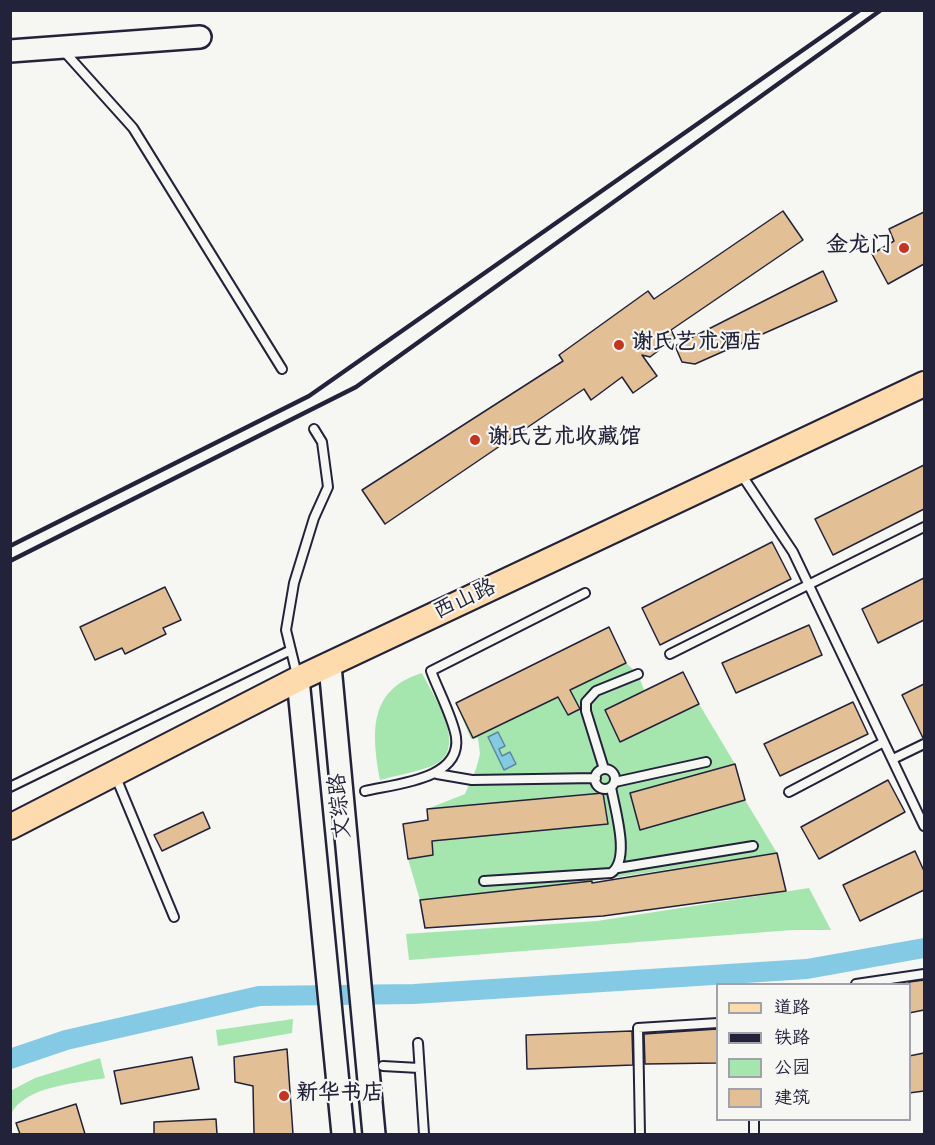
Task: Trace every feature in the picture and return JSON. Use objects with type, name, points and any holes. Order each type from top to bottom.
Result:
[{"type":"main road","points":[[10,51],[200,37]]},
{"type":"main road","name":"西山路","points":[[10,827],[297,679],[330,666],[924,384]]},
{"type":"main road","name":"文综路","points":[[330,666],[374,1134]]},
{"type":"main road","points":[[297,679],[343,1134]]},
{"type":"lane","points":[[60,47],[133,128],[282,369]]},
{"type":"lane","points":[[297,679],[286,630],[294,583],[314,518],[328,487],[322,442],[314,429]]},
{"type":"lane","points":[[740,473],[793,552],[924,826]]},
{"type":"lane","points":[[670,654],[924,527]]},
{"type":"lane","points":[[437,774],[448,765],[454,752],[456,737],[430,671],[585,593]]},
{"type":"lane","points":[[10,787],[291,650]]},
{"type":"lane","points":[[618,868],[622,856],[613,773],[604,769],[585,711],[585,702],[596,691],[638,674]]},
{"type":"lane","points":[[789,792],[884,742]]},
{"type":"lane","points":[[893,759],[924,744]]},
{"type":"lane","points":[[596,778],[602,788],[706,762]]},
{"type":"lane","points":[[365,791],[437,774],[472,780],[596,778],[604,769]]},
{"type":"lane","points":[[114,774],[174,917]]},
{"type":"lane","points":[[484,881],[611,873],[618,868],[753,846]]},
{"type":"lane","points":[[863,983],[924,974]]},
{"type":"lane","points":[[640,1134],[638,1028],[716,1023]]},
{"type":"lane","points":[[418,1043],[424,1134]]},
{"type":"lane","points":[[383,1066],[419,1068]]},
{"type":"green space","points":[[609,627],[626,663],[638,674],[644,690],[683,672],[699,704],[735,764],[745,800],[777,853],[592,881],[420,900],[408,859],[433,855],[427,809],[465,794],[480,754],[478,738],[471,739],[456,703]]},
{"type":"green space","points":[[422,673],[446,721],[449,747],[444,757],[434,765],[380,780],[375,730],[382,702],[391,690]]},
{"type":"green space","points":[[809,888],[831,930],[792,930],[409,960],[406,934],[597,921]]},
{"type":"green space","points":[[293,1019],[292,1033],[218,1046],[216,1030]]},
{"type":"green space","points":[[100,1058],[105,1078],[53,1087],[28,1097],[11,1114],[12,1090],[35,1078]]},
{"type":"water","points":[[498,732],[505,746],[499,749],[502,756],[510,752],[516,764],[504,770],[488,737]]},
{"type":"building","points":[[783,211],[803,240],[671,330],[675,338],[650,357],[642,355],[657,376],[633,393],[622,377],[591,400],[584,389],[385,524],[362,490],[563,361],[559,355],[648,291],[654,299]]},
{"type":"building","name":"金龙门","points":[[924,212],[924,264],[888,284],[872,254],[894,241],[889,229]]},
{"type":"building","points":[[823,271],[837,301],[695,364],[682,362],[675,346]]},
{"type":"building","points":[[924,465],[924,509],[833,555],[815,519]]},
{"type":"building","points":[[772,542],[791,579],[660,645],[642,608]]},
{"type":"building","points":[[924,578],[924,620],[878,643],[862,609]]},
{"type":"building","points":[[165,587],[181,620],[163,628],[166,634],[125,654],[122,648],[95,660],[80,627]]},
{"type":"building","points":[[809,625],[822,655],[736,693],[722,663]]},
{"type":"building","points":[[609,627],[626,663],[570,690],[580,709],[568,715],[558,697],[473,738],[456,703]]},
{"type":"building","points":[[683,672],[699,704],[620,742],[605,710]]},
{"type":"building","points":[[924,684],[924,738],[923,738],[902,695]]},
{"type":"building","points":[[853,702],[868,734],[780,776],[764,744]]},
{"type":"building","points":[[735,764],[745,800],[640,830],[630,793]]},
{"type":"building","points":[[888,780],[905,812],[819,859],[801,827]]},
{"type":"building","points":[[603,793],[608,824],[432,841],[433,855],[408,859],[403,824],[428,820],[427,809]]},
{"type":"building","points":[[203,812],[210,828],[162,851],[154,835]]},
{"type":"building","points":[[915,851],[924,871],[924,890],[860,921],[843,885]]},
{"type":"building","points":[[777,853],[786,891],[603,916],[425,928],[420,900],[592,881],[592,883]]},
{"type":"building","points":[[924,980],[924,1010],[911,1013],[911,983],[909,982]]},
{"type":"building","points":[[716,1029],[716,1063],[645,1064],[644,1034]]},
{"type":"building","points":[[632,1031],[633,1065],[527,1069],[526,1035]]},
{"type":"building","points":[[287,1049],[293,1134],[254,1134],[253,1086],[235,1082],[234,1057]]},
{"type":"building","points":[[924,1053],[924,1091],[911,1093],[911,1056]]},
{"type":"building","points":[[192,1057],[199,1089],[121,1104],[114,1071]]},
{"type":"building","points":[[76,1104],[85,1134],[20,1134],[16,1123]]},
{"type":"building","points":[[216,1119],[217,1134],[154,1134],[154,1122]]},
{"type":"waterway","points":[[10,1059],[66,1040],[259,996],[414,994],[807,969],[924,948]]},
{"type":"railway","points":[[10,546],[309,396],[860,10]]},
{"type":"railway","points":[[10,561],[356,387],[881,10]]},
{"type":"place","name":"金龙门","points":[[904,248]]},
{"type":"place","name":"谢氏艺术酒店","points":[[619,345]]},
{"type":"place","name":"谢氏艺术收藏馆","points":[[475,440]]},
{"type":"place","name":"新华书店","points":[[284,1096]]}]
